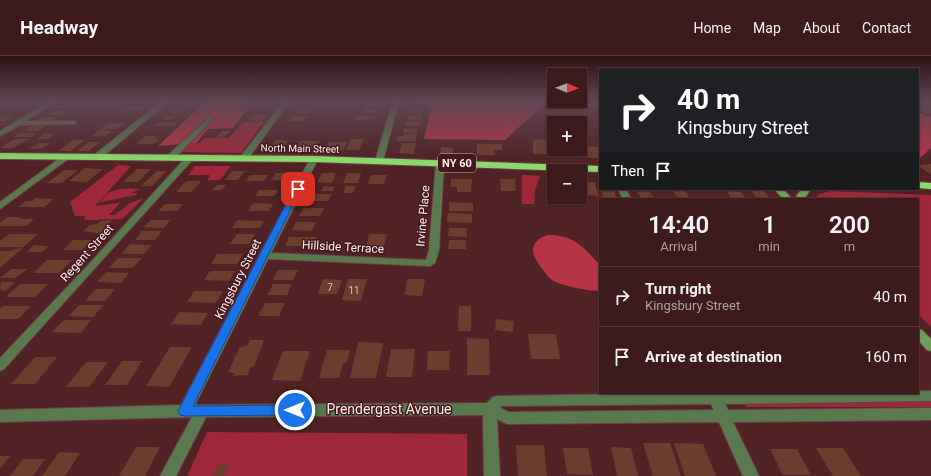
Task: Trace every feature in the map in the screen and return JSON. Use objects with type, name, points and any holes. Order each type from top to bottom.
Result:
[{"type":"highway","name":"North Main Street","points":[[0,156],[314,159],[599,169]]},
{"type":"street","points":[[0,134],[21,121]]},
{"type":"street","points":[[97,157],[142,121]]},
{"type":"street","points":[[171,157],[208,121]]},
{"type":"street","points":[[244,158],[272,121]]},
{"type":"street","points":[[380,161],[391,121]]},
{"type":"street","points":[[17,123],[74,123]]},
{"type":"street","points":[[0,206],[67,157]]},
{"type":"street","name":"Regent Street","points":[[0,366],[95,264],[191,157]]},
{"type":"street","name":"Kingsbury Street","points":[[185,411],[314,159]]},
{"type":"street","name":"Irvine Place","points":[[421,263],[430,263],[434,250],[440,163]]},
{"type":"street","points":[[779,190],[787,198]]},
{"type":"street","points":[[800,198],[806,190]]},
{"type":"street","name":"Hillside Terrace","points":[[264,256],[421,263]]},
{"type":"street","points":[[919,334],[931,347]]},
{"type":"street","points":[[490,408],[498,401],[714,396],[931,396]]},
{"type":"street","points":[[714,396],[751,476]]},
{"type":"street","points":[[490,408],[507,418],[931,414]]},
{"type":"street","points":[[490,408],[492,476]]},
{"type":"street","name":"Prendergast Avenue","points":[[0,416],[185,411],[490,408]]},
{"type":"street","points":[[168,476],[202,411]]},
{"type":"shaded area","points":[[185,121],[239,121],[233,128],[208,129],[196,143],[158,146]]},
{"type":"shaded area","points":[[428,121],[526,121],[505,140],[424,139]]},
{"type":"shaded area","points":[[919,121],[931,121],[931,148],[920,158]]},
{"type":"shaded area","points":[[243,122],[264,122],[241,153],[181,152],[188,143],[200,143],[205,138],[229,138]]},
{"type":"shaded area","points":[[118,165],[131,166],[95,206],[120,203],[109,215],[115,215],[130,203],[144,198],[122,219],[84,220],[85,216],[75,216],[70,202]]},
{"type":"shaded area","points":[[195,166],[231,166],[220,180],[207,180],[210,176],[209,175],[188,175]]},
{"type":"shaded area","points":[[522,175],[540,176],[535,190],[534,204],[522,204]]},
{"type":"shaded area","points":[[127,189],[140,189],[131,193],[137,193],[136,195],[100,202],[110,192]]},
{"type":"shaded area","points":[[831,191],[931,195],[931,327],[919,315],[919,198],[815,198],[819,194]]},
{"type":"shaded area","points":[[547,235],[565,237],[583,247],[599,264],[599,291],[568,286],[552,280],[536,261],[534,256],[534,246],[540,238]]},
{"type":"shaded area","points":[[931,401],[931,407],[746,407],[743,403]]},
{"type":"shaded area","points":[[207,432],[467,434],[467,476],[187,476]]},
{"type":"building","points":[[406,121],[420,121],[419,126],[405,126]]},
{"type":"building","points":[[160,122],[178,122],[173,127],[154,126]]},
{"type":"building","points":[[107,123],[125,123],[116,129],[107,129],[104,131],[112,131],[106,136],[91,137]]},
{"type":"building","points":[[33,125],[48,125],[38,131],[22,131]]},
{"type":"building","points":[[404,128],[418,129],[417,133],[403,133]]},
{"type":"building","points":[[222,131],[230,131],[224,137],[215,138]]},
{"type":"building","points":[[19,133],[36,133],[31,137],[13,137]]},
{"type":"building","points":[[44,134],[55,134],[48,139],[38,139]]},
{"type":"building","points":[[404,134],[417,134],[415,141],[396,141],[397,136],[403,136]]},
{"type":"building","points":[[145,136],[157,136],[154,139],[159,139],[154,144],[136,144]]},
{"type":"building","points":[[14,139],[28,139],[13,148],[0,148]]},
{"type":"building","points":[[351,139],[364,139],[359,150],[346,150]]},
{"type":"building","points":[[533,139],[547,140],[547,154],[533,154]]},
{"type":"building","points":[[73,140],[85,140],[71,151],[58,151]]},
{"type":"building","points":[[276,140],[288,141],[282,150],[269,150]]},
{"type":"building","points":[[301,141],[319,141],[313,150],[295,150]]},
{"type":"building","points":[[89,142],[100,142],[89,151],[77,151]]},
{"type":"building","points":[[329,142],[347,142],[344,149],[340,151],[325,151]]},
{"type":"building","points":[[39,143],[51,143],[41,149],[29,149]]},
{"type":"building","points":[[402,143],[416,143],[414,154],[399,153]]},
{"type":"building","points":[[477,144],[502,144],[502,150],[494,150],[495,155],[477,155]]},
{"type":"building","points":[[587,146],[599,147],[599,158],[565,157],[587,156]]},
{"type":"building","points":[[441,147],[453,148],[452,156],[440,156]]},
{"type":"building","points":[[931,164],[931,174],[919,167],[919,165]]},
{"type":"building","points":[[85,168],[103,169],[87,182],[69,181]]},
{"type":"building","points":[[137,169],[151,169],[138,182],[123,182]]},
{"type":"building","points":[[64,170],[78,170],[62,183],[47,183]]},
{"type":"building","points":[[157,171],[167,171],[152,186],[141,186]]},
{"type":"building","points":[[232,171],[245,171],[238,180],[225,180]]},
{"type":"building","points":[[276,173],[290,173],[285,181],[271,180]]},
{"type":"building","points":[[322,173],[336,173],[332,183],[317,182]]},
{"type":"building","points":[[347,173],[361,173],[358,183],[343,183]]},
{"type":"building","points":[[250,175],[268,175],[264,181],[246,181]]},
{"type":"building","points":[[371,175],[387,175],[384,184],[368,184]]},
{"type":"building","points":[[451,179],[472,179],[471,192],[457,192],[457,187],[451,187]]},
{"type":"building","points":[[500,179],[515,179],[516,191],[501,191]]},
{"type":"building","points":[[186,181],[201,181],[192,192],[176,192]]},
{"type":"building","points":[[587,182],[595,182],[599,196],[587,195]]},
{"type":"building","points":[[217,185],[226,185],[222,190],[212,190]]},
{"type":"building","points":[[324,186],[335,187],[333,191],[321,191]]},
{"type":"building","points":[[346,186],[356,186],[353,193],[343,193]]},
{"type":"building","points":[[259,190],[278,190],[274,196],[255,196]]},
{"type":"building","points":[[601,190],[614,190],[616,198],[603,197]]},
{"type":"building","points":[[673,190],[685,190],[690,198],[677,198]]},
{"type":"building","points":[[751,190],[764,190],[769,198],[756,198]]},
{"type":"building","points":[[649,191],[654,198],[641,198],[637,192]]},
{"type":"building","points":[[727,191],[741,192],[745,198],[731,198]]},
{"type":"building","points":[[314,194],[332,194],[328,201],[310,201]]},
{"type":"building","points":[[35,198],[54,199],[44,207],[18,207],[26,201],[33,201]]},
{"type":"building","points":[[449,202],[473,203],[473,211],[449,211]]},
{"type":"building","points":[[253,203],[273,204],[269,211],[248,211]]},
{"type":"building","points":[[165,204],[183,204],[177,211],[158,211]]},
{"type":"building","points":[[303,208],[324,208],[320,216],[299,216]]},
{"type":"building","points":[[448,213],[472,214],[472,223],[447,222]]},
{"type":"building","points":[[7,217],[34,219],[26,226],[0,226],[0,223]]},
{"type":"building","points":[[112,220],[109,224],[111,225],[101,234],[83,231],[90,225],[97,224],[101,221]]},
{"type":"building","points":[[151,220],[170,220],[164,228],[144,227]]},
{"type":"building","points":[[237,220],[264,221],[260,228],[232,228]]},
{"type":"building","points":[[296,222],[316,222],[312,231],[292,230]]},
{"type":"building","points":[[449,228],[467,228],[467,237],[448,236]]},
{"type":"building","points":[[142,231],[162,231],[155,240],[135,240]]},
{"type":"building","points":[[9,234],[38,234],[0,268],[0,251],[10,251],[23,247],[0,247],[0,241]]},
{"type":"building","points":[[237,234],[255,234],[249,244],[230,244]]},
{"type":"building","points":[[369,234],[387,234],[384,247],[366,247]]},
{"type":"building","points":[[289,237],[317,237],[314,246],[285,246]]},
{"type":"building","points":[[73,240],[92,240],[82,250],[63,250]]},
{"type":"building","points":[[449,240],[466,240],[466,249],[448,249]]},
{"type":"building","points":[[130,244],[152,245],[144,254],[121,254]]},
{"type":"building","points":[[34,245],[49,246],[42,252],[27,252]]},
{"type":"building","points":[[217,254],[243,254],[237,264],[211,264]]},
{"type":"building","points":[[118,258],[142,258],[133,268],[109,268]]},
{"type":"building","points":[[47,260],[72,260],[59,273],[33,273]]},
{"type":"building","points":[[11,269],[27,269],[16,278],[0,278]]},
{"type":"building","points":[[278,270],[298,270],[293,280],[273,280]]},
{"type":"building","points":[[210,271],[235,271],[229,281],[204,280]]},
{"type":"building","points":[[106,272],[129,273],[121,283],[97,282]]},
{"type":"building","points":[[323,279],[342,280],[337,294],[318,294]]},
{"type":"building","points":[[348,279],[367,279],[361,301],[342,300]]},
{"type":"building","points":[[407,279],[425,279],[422,296],[405,295]]},
{"type":"building","points":[[1,282],[15,282],[6,291],[0,290]]},
{"type":"building","points":[[20,284],[48,284],[35,297],[6,297]]},
{"type":"building","points":[[273,284],[292,284],[287,295],[267,295]]},
{"type":"building","points":[[95,289],[115,289],[105,301],[85,301]]},
{"type":"building","points":[[194,291],[223,291],[216,303],[187,302]]},
{"type":"building","points":[[265,303],[285,303],[279,316],[258,316]]},
{"type":"building","points":[[79,305],[103,305],[93,317],[69,316]]},
{"type":"building","points":[[3,306],[31,306],[18,319],[0,319],[0,308]]},
{"type":"building","points":[[459,306],[471,306],[471,331],[458,331]]},
{"type":"building","points":[[179,312],[208,313],[201,325],[171,324]]},
{"type":"building","points":[[496,319],[514,321],[513,332],[495,330]]},
{"type":"building","points":[[64,320],[91,320],[81,333],[52,332]]},
{"type":"building","points":[[528,334],[556,334],[560,359],[531,359]]},
{"type":"building","points":[[467,338],[489,339],[490,375],[467,375]]},
{"type":"building","points":[[250,340],[264,340],[254,366],[250,368],[248,375],[233,376],[235,373],[228,372],[240,347],[247,346]]},
{"type":"building","points":[[358,342],[383,343],[376,378],[350,378]]},
{"type":"building","points":[[170,347],[192,347],[169,387],[146,386]]},
{"type":"building","points":[[391,349],[415,349],[412,377],[386,377]]},
{"type":"building","points":[[327,350],[350,350],[347,363],[343,363],[339,378],[319,378]]},
{"type":"building","points":[[283,351],[310,351],[300,381],[272,380]]},
{"type":"building","points":[[428,351],[450,351],[449,370],[427,370]]},
{"type":"building","points":[[35,357],[57,357],[35,384],[11,384]]},
{"type":"building","points":[[122,361],[142,361],[127,385],[105,385]]},
{"type":"building","points":[[86,362],[108,362],[89,387],[66,387]]},
{"type":"building","points":[[643,443],[670,443],[681,476],[653,476]]},
{"type":"building","points":[[674,443],[703,444],[716,476],[685,476]]},
{"type":"building","points":[[516,445],[544,445],[547,476],[518,476]]},
{"type":"building","points":[[136,447],[160,447],[145,476],[119,476]]},
{"type":"building","points":[[611,447],[631,448],[638,476],[617,476]]},
{"type":"building","points":[[563,448],[588,448],[593,475],[567,474]]},
{"type":"building","points":[[816,448],[843,448],[861,476],[833,476]]},
{"type":"building","points":[[770,449],[797,449],[811,475],[783,475]]},
{"type":"building","points":[[59,452],[80,453],[65,476],[42,476]]},
{"type":"building","points":[[0,456],[10,456],[0,469]]},
{"type":"building","points":[[23,459],[45,459],[33,476],[10,476]]},
{"type":"building","points":[[218,465],[229,465],[224,476],[213,476]]},
{"type":"route","points":[[295,410],[185,411],[298,189]]}]
